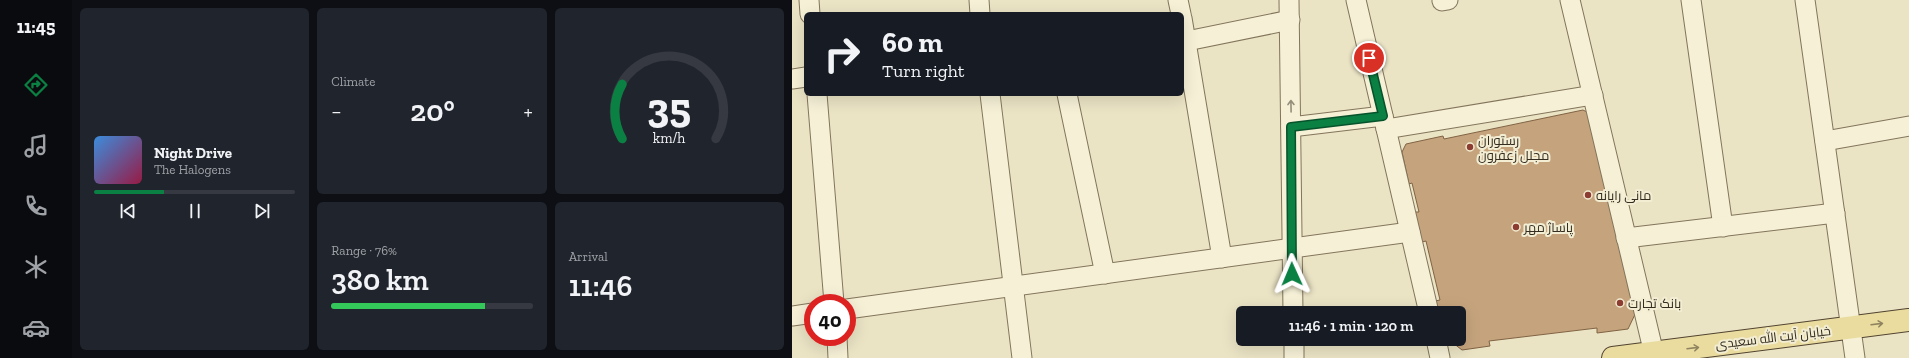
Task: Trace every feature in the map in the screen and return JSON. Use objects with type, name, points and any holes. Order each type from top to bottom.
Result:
[{"type":"main road","name":"خیابان آیت الله سعیدی","points":[[1613,358],[1654,355],[1909,320]]},
{"type":"street","points":[[809,0],[810,12]]},
{"type":"street","points":[[979,0],[980,12]]},
{"type":"street","points":[[1178,0],[1181,12]]},
{"type":"street","points":[[1289,0],[1293,306]]},
{"type":"street","points":[[1356,0],[1427,306]]},
{"type":"street","points":[[1570,0],[1654,355]]},
{"type":"street","points":[[1691,0],[1723,227]]},
{"type":"street","points":[[1806,0],[1855,358]]},
{"type":"street","points":[[1222,258],[1184,41],[1290,20]]},
{"type":"street","points":[[792,79],[804,77]]},
{"type":"street","points":[[1291,127],[1384,122],[1593,95]]},
{"type":"street","points":[[817,96],[833,294]]},
{"type":"street","points":[[990,96],[1022,358]]},
{"type":"street","points":[[1067,96],[1105,274]]},
{"type":"street","points":[[1825,141],[1909,126]]},
{"type":"street","points":[[1626,238],[1835,214]]},
{"type":"street","points":[[856,308],[1410,232]]},
{"type":"street","points":[[792,316],[804,314]]},
{"type":"street","points":[[837,346],[838,358]]},
{"type":"street","points":[[1294,346],[1294,358]]},
{"type":"street","points":[[1437,346],[1440,358]]},
{"type":"building","name":"پاساژ مهر","points":[[1583,110],[1589,113],[1622,260],[1627,259],[1639,306],[1628,329],[1597,333],[1597,328],[1489,341],[1490,346],[1462,350],[1457,346],[1466,346],[1466,306],[1436,306],[1435,301],[1440,300],[1426,241],[1422,242],[1415,212],[1419,212],[1412,183],[1409,184],[1402,152],[1406,144],[1443,136],[1444,139]]},
{"type":"place","name":"رستوران مجلل زعفرون","points":[[1470,147]]},
{"type":"place","name":"مانی رایانه","points":[[1588,195]]},
{"type":"place","name":"پاساژ مهر","points":[[1516,227]]},
{"type":"place","name":"بانک تجارت","points":[[1620,303]]},
{"type":"route","points":[[1292,274],[1291,127],[1383,116],[1369,58]]}]
